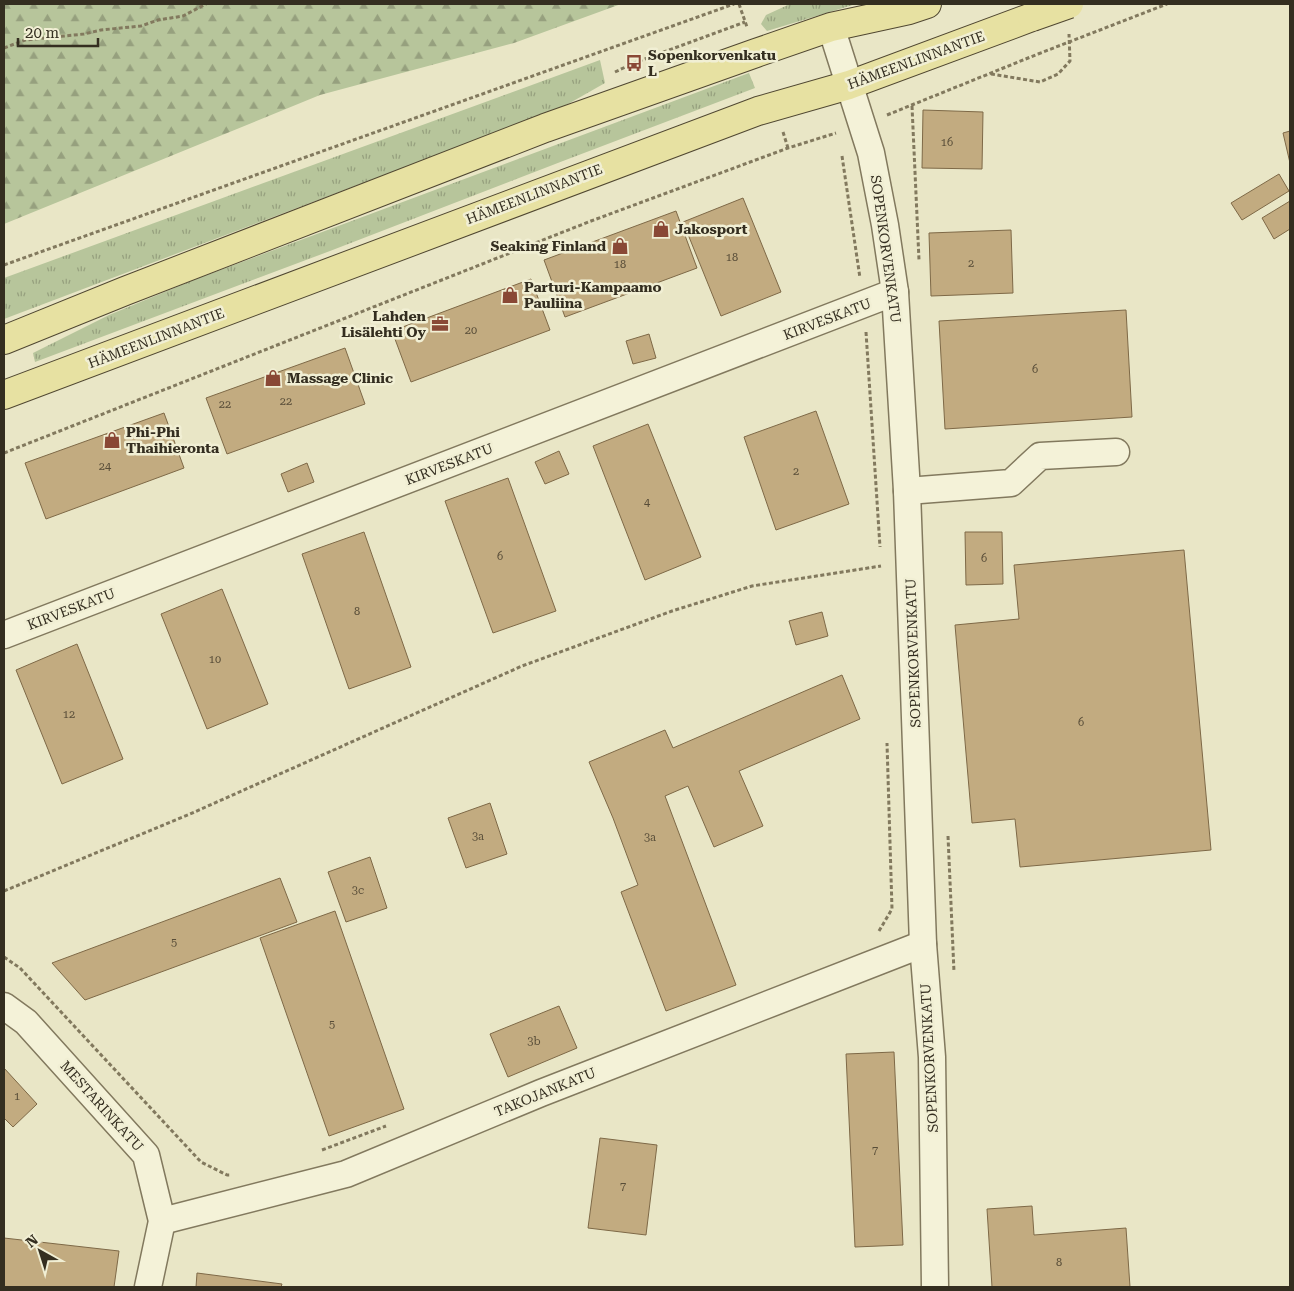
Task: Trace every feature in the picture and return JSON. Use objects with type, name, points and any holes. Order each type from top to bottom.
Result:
[{"type":"main road","points":[[4,340],[545,128],[756,52],[830,28],[909,10],[927,4]]},
{"type":"main road","name":"HÄMEENLINNANTIE","points":[[4,395],[758,111],[848,85],[1068,4]]},
{"type":"street","name":"SOPENKORVENKATU","points":[[830,28],[871,153],[885,225],[895,292],[907,490],[923,944],[932,1057],[935,1287]]},
{"type":"street","name":"KIRVESKATU","points":[[4,635],[895,292]]},
{"type":"street","points":[[907,490],[1011,484],[1040,456],[1116,452]]},
{"type":"street","name":"TAKOJANKATU","points":[[162,1222],[346,1174],[540,1093],[923,944]]},
{"type":"street","name":"MESTARINKATU","points":[[4,1006],[26,1022],[146,1155],[162,1222],[148,1287]]},
{"type":"path","points":[[4,48],[25,40],[141,26],[158,20],[183,16],[206,4]]},
{"type":"path","points":[[4,265],[606,48],[734,4]]},
{"type":"path","points":[[4,452],[591,221],[788,148],[862,125],[1167,4]]},
{"type":"path","points":[[615,72],[634,63],[745,22]]},
{"type":"path","points":[[990,73],[1040,82],[1058,74],[1070,61],[1069,33]]},
{"type":"path","points":[[841,152],[864,304],[882,576]]},
{"type":"path","points":[[4,891],[190,814],[522,666],[672,611],[752,586],[881,566]]},
{"type":"path","points":[[877,934],[883,927],[892,909],[887,742]]},
{"type":"path","points":[[4,957],[20,968],[201,1162],[227,1175],[234,1175]]},
{"type":"path","points":[[322,1150],[387,1126]]},
{"type":"green space","points":[[4,4],[621,4],[514,43],[320,95],[4,224]]},
{"type":"green space","points":[[790,4],[856,4],[767,31],[761,24],[766,15]]},
{"type":"green space","points":[[600,60],[605,83],[561,108],[4,319],[4,278]]},
{"type":"green space","points":[[749,73],[755,88],[35,362],[33,353],[109,315],[196,279]]},
{"type":"building","points":[[923,110],[983,112],[982,169],[922,168]]},
{"type":"building","points":[[1290,131],[1290,163],[1283,133]]},
{"type":"building","points":[[1279,174],[1289,191],[1242,220],[1231,203]]},
{"type":"building","points":[[743,198],[781,292],[721,316],[683,222]]},
{"type":"building","points":[[1290,201],[1290,229],[1274,239],[1262,218]]},
{"type":"building","points":[[676,211],[697,268],[565,317],[544,260]]},
{"type":"building","points":[[1011,230],[1013,293],[931,296],[929,233]]},
{"type":"building","points":[[531,279],[550,330],[411,382],[392,331]]},
{"type":"building","points":[[1126,310],[1132,417],[945,429],[939,321]]},
{"type":"building","points":[[649,334],[656,358],[633,364],[626,341]]},
{"type":"building","points":[[345,348],[365,404],[227,454],[206,398]]},
{"type":"building","points":[[816,411],[849,504],[776,530],[744,437]]},
{"type":"building","points":[[164,413],[184,468],[46,519],[25,463]]},
{"type":"building","points":[[648,424],[701,557],[645,580],[593,446]]},
{"type":"building","points":[[559,451],[569,474],[545,484],[535,462]]},
{"type":"building","points":[[307,463],[314,482],[288,492],[281,474]]},
{"type":"building","points":[[508,478],[556,611],[493,633],[445,501]]},
{"type":"building","points":[[364,532],[411,667],[349,689],[302,554]]},
{"type":"building","points":[[965,532],[1002,532],[1003,584],[966,585]]},
{"type":"building","points":[[1184,550],[1211,850],[1020,867],[1015,819],[972,823],[955,625],[1019,619],[1014,565]]},
{"type":"building","points":[[222,589],[268,704],[207,729],[161,614]]},
{"type":"building","points":[[822,612],[828,636],[796,645],[789,621]]},
{"type":"building","points":[[77,644],[123,759],[62,784],[16,670]]},
{"type":"building","points":[[842,675],[860,719],[739,771],[763,826],[714,847],[688,786],[665,796],[736,985],[666,1011],[621,892],[638,885],[613,818],[589,762],[665,730],[673,748]]},
{"type":"building","points":[[490,803],[507,854],[466,868],[448,818]]},
{"type":"building","points":[[370,857],[387,908],[346,922],[328,872]]},
{"type":"building","points":[[280,878],[297,922],[85,1000],[52,963]]},
{"type":"building","points":[[335,911],[404,1109],[329,1136],[260,938]]},
{"type":"building","points":[[559,1006],[577,1048],[508,1077],[490,1034]]},
{"type":"building","points":[[894,1052],[903,1245],[855,1247],[846,1054]]},
{"type":"building","points":[[4,1068],[37,1104],[13,1127],[4,1118]]},
{"type":"building","points":[[600,1138],[657,1145],[646,1235],[588,1228]]},
{"type":"building","points":[[1032,1206],[1034,1235],[1126,1228],[1130,1287],[992,1287],[987,1209]]},
{"type":"building","points":[[4,1238],[119,1251],[114,1287],[4,1287]]},
{"type":"building","points":[[197,1273],[282,1284],[281,1287],[196,1287]]},
{"type":"place","name":"Sopenkorvenkatu L","points":[[634,63]]},
{"type":"place","name":"Jakosport","points":[[661,229]]},
{"type":"place","name":"Seaking Finland","points":[[620,246]]},
{"type":"place","name":"Parturi-Kampaamo Pauliina","points":[[510,295]]},
{"type":"place","name":"Lahden Lisälehti Oy","points":[[440,324]]},
{"type":"place","name":"Massage Clinic","points":[[273,378]]},
{"type":"place","name":"Phi-Phi Thaihieronta","points":[[112,440]]}]
